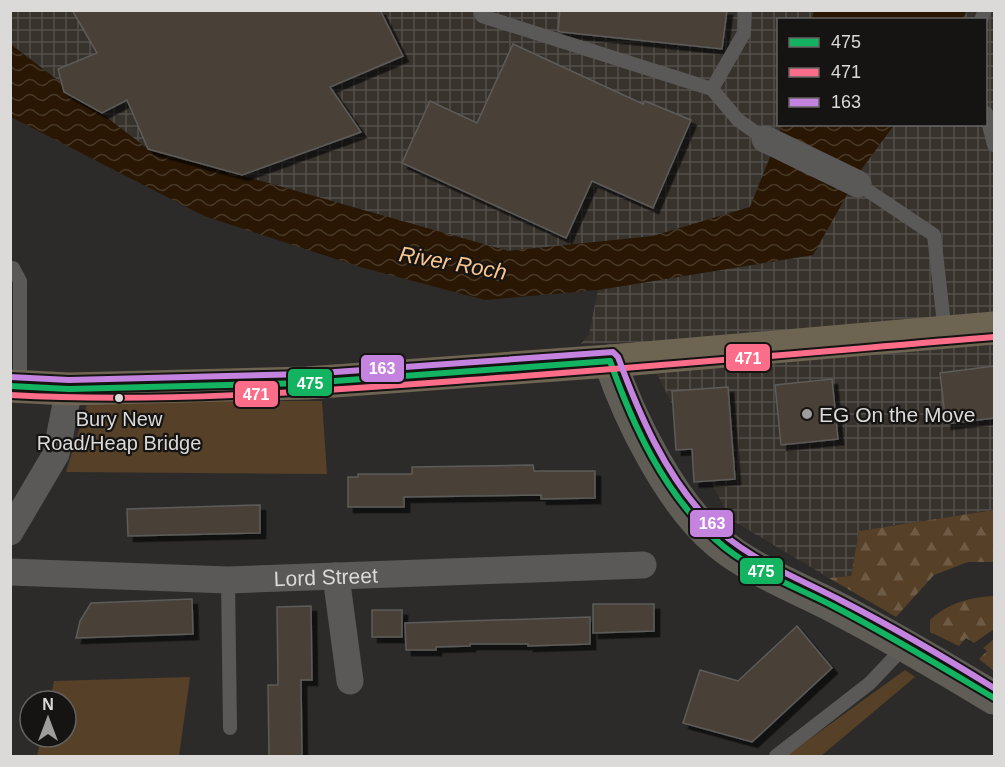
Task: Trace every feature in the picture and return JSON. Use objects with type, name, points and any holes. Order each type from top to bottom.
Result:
[{"type":"highway","points":[[15,387],[69,389],[307,383],[994,328]]},
{"type":"street","points":[[765,139],[858,184]]},
{"type":"street","points":[[610,360],[635,422],[670,486],[694,519],[718,543],[752,564],[906,644],[994,698]]},
{"type":"street","points":[[10,532],[56,454],[69,389]]},
{"type":"street","name":"Lord Street","points":[[10,572],[228,580],[643,565]]},
{"type":"street","points":[[336,576],[350,681]]},
{"type":"lane","points":[[480,10],[482,16],[712,90],[738,120],[765,139]]},
{"type":"lane","points":[[712,90],[744,33],[745,10]]},
{"type":"lane","points":[[987,117],[994,145]]},
{"type":"lane","points":[[858,184],[933,235],[945,333]]},
{"type":"lane","points":[[10,268],[13,268],[20,281],[15,387]]},
{"type":"lane","points":[[228,580],[230,728]]},
{"type":"lane","points":[[776,756],[870,683],[906,644]]},
{"type":"shaded area","points":[[10,11],[814,11],[812,18],[777,18],[777,126],[782,126],[750,207],[653,236],[508,251],[148,149],[11,44]]},
{"type":"shaded area","points":[[967,11],[994,11],[994,510],[859,531],[851,576],[829,578],[730,519],[658,376],[635,342],[581,344],[589,334],[598,290],[813,255],[858,174],[893,126],[987,126],[987,18],[963,18]]},
{"type":"green space","points":[[88,401],[322,401],[327,474],[66,472]]},
{"type":"green space","points":[[994,510],[994,562],[968,562],[934,575],[896,617],[829,578],[851,576],[859,531]]},
{"type":"green space","points":[[994,596],[994,629],[974,643],[966,638],[959,646],[930,632],[930,620],[944,609],[968,600]]},
{"type":"green space","points":[[994,639],[994,671],[979,659],[987,651],[983,648]]},
{"type":"green space","points":[[905,670],[915,677],[821,756],[786,756]]},
{"type":"green space","points":[[190,677],[179,756],[37,756],[38,749],[78,749],[78,689],[52,689],[54,681]]},
{"type":"water","points":[[814,10],[967,11],[963,18],[812,18]]},
{"type":"water","name":"River Roch","points":[[10,44],[148,149],[508,251],[653,236],[750,207],[774,148],[852,186],[813,255],[598,290],[485,300],[360,267],[204,216],[11,117]]},
{"type":"water","points":[[782,126],[893,126],[858,174],[777,137]]},
{"type":"building","points":[[72,10],[380,10],[403,56],[330,87],[361,132],[242,175],[148,149],[127,100],[102,113],[64,92],[58,69],[97,53]]},
{"type":"building","points":[[560,10],[727,10],[722,49],[561,32],[558,31]]},
{"type":"building","points":[[513,44],[643,104],[645,101],[691,120],[653,208],[592,181],[566,238],[402,163],[430,101],[477,123]]},
{"type":"building","points":[[994,366],[994,418],[946,424],[940,373]]},
{"type":"building","points":[[832,379],[838,439],[781,445],[775,385]]},
{"type":"building","points":[[728,387],[735,479],[694,482],[692,449],[676,450],[672,391]]},
{"type":"building","points":[[533,465],[534,471],[595,471],[595,498],[541,499],[541,495],[404,497],[404,507],[348,507],[348,477],[358,477],[358,474],[412,474],[412,467]]},
{"type":"building","points":[[260,505],[260,533],[128,536],[127,509]]},
{"type":"building","points":[[192,599],[193,634],[76,638],[80,621],[91,603]]},
{"type":"building","points":[[593,604],[654,604],[654,631],[593,633]]},
{"type":"building","points":[[311,606],[312,680],[301,680],[302,756],[269,756],[268,685],[278,685],[277,607]]},
{"type":"building","points":[[372,610],[402,610],[402,637],[372,637]]},
{"type":"building","points":[[590,617],[590,644],[528,646],[528,644],[470,644],[470,646],[436,647],[436,650],[406,650],[405,623]]},
{"type":"building","points":[[797,626],[832,668],[752,742],[683,723],[700,670],[738,681]]},
{"type":"transit line","name":"471","points":[[10,395],[121,398],[289,392],[591,371],[994,337]]},
{"type":"transit line","name":"163","points":[[10,377],[69,380],[307,374],[613,352],[618,357],[644,422],[666,464],[693,502],[722,533],[753,556],[879,621],[994,688]]},
{"type":"transit line","name":"475","points":[[610,361],[629,410],[652,457],[681,501],[716,540],[743,561],[855,618],[994,698]]},
{"type":"transit line","name":"475","points":[[10,386],[69,389],[307,383],[610,361]]},
{"type":"place","name":"Bury New Road/Heap Bridge","points":[[119,398]]},
{"type":"place","name":"EG On the Move","points":[[807,414]]}]
